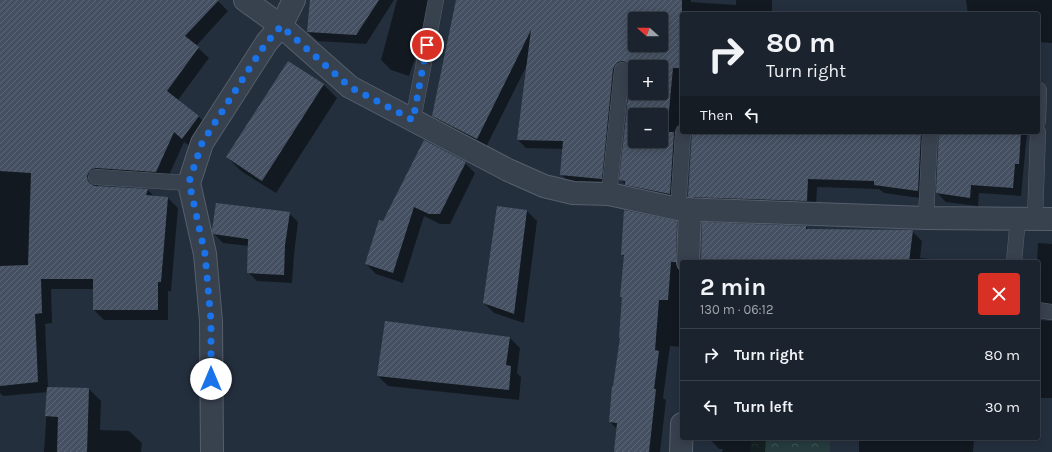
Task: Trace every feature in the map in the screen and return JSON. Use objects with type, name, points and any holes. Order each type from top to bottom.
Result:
[{"type":"street","points":[[245,0],[281,26],[350,87],[508,170],[544,186],[573,193],[610,194],[684,209],[926,218],[1035,219]]},
{"type":"street","points":[[212,452],[211,321],[205,254],[189,182],[202,143],[267,42],[281,26],[294,0]]},
{"type":"street","points":[[684,209],[688,260]]},
{"type":"street","points":[[681,440],[681,452]]},
{"type":"lane","points":[[413,120],[436,0]]},
{"type":"lane","points":[[610,194],[622,70]]},
{"type":"lane","points":[[683,134],[684,209]]},
{"type":"lane","points":[[926,218],[930,134]]},
{"type":"lane","points":[[1015,260],[1035,219],[1038,134]]},
{"type":"lane","points":[[96,177],[189,182]]},
{"type":"lane","points":[[1040,310],[1052,312]]},
{"type":"green space","points":[[751,440],[830,440],[830,452],[750,452]]},
{"type":"building","points":[[0,0],[219,0],[185,36],[199,47],[167,91],[199,116],[182,139],[174,132],[156,172],[96,168],[92,169],[87,176],[88,181],[95,186],[148,189],[146,195],[168,197],[161,282],[158,282],[158,310],[93,310],[93,279],[41,279],[42,313],[35,314],[38,382],[0,386],[0,266],[28,265],[31,173],[0,171]]},
{"type":"building","points":[[310,0],[379,0],[356,35],[307,32]]},
{"type":"building","points":[[456,0],[682,0],[682,12],[680,12],[680,68],[673,68],[668,121],[668,108],[628,108],[628,148],[668,148],[668,132],[674,132],[670,194],[625,185],[625,181],[619,180],[628,98],[628,100],[668,100],[668,60],[628,60],[628,64],[623,61],[618,62],[615,65],[613,69],[602,179],[560,175],[563,141],[517,140],[531,30],[477,139],[432,116]]},
{"type":"building","points":[[288,61],[324,84],[262,181],[226,157]]},
{"type":"building","points":[[692,134],[921,134],[918,191],[874,185],[874,181],[808,179],[807,201],[688,197]]},
{"type":"building","points":[[939,134],[1021,134],[1019,164],[1015,164],[1013,188],[971,185],[970,198],[936,193]]},
{"type":"building","points":[[424,140],[466,162],[440,214],[429,214],[414,207],[393,273],[365,264],[379,220],[383,221]]},
{"type":"building","points":[[216,203],[290,212],[285,245],[284,275],[247,273],[248,239],[213,234],[212,230]]},
{"type":"building","points":[[497,206],[527,210],[514,314],[483,303]]},
{"type":"building","points":[[624,210],[677,221],[676,262],[671,262],[668,300],[659,300],[655,350],[659,351],[654,389],[656,389],[649,452],[614,452],[617,423],[609,422],[612,386],[620,338],[622,297],[620,297],[624,255],[621,255]]},
{"type":"building","points":[[702,222],[806,226],[806,229],[913,230],[909,260],[701,260]]},
{"type":"building","points":[[385,321],[510,337],[506,365],[511,366],[509,390],[377,376]]},
{"type":"building","points":[[47,387],[89,388],[87,452],[57,452],[58,417],[45,416]]},
{"type":"route","points":[[211,379],[211,321],[205,254],[189,182],[202,143],[258,55],[281,26],[298,43],[350,87],[413,120],[427,45]]}]
